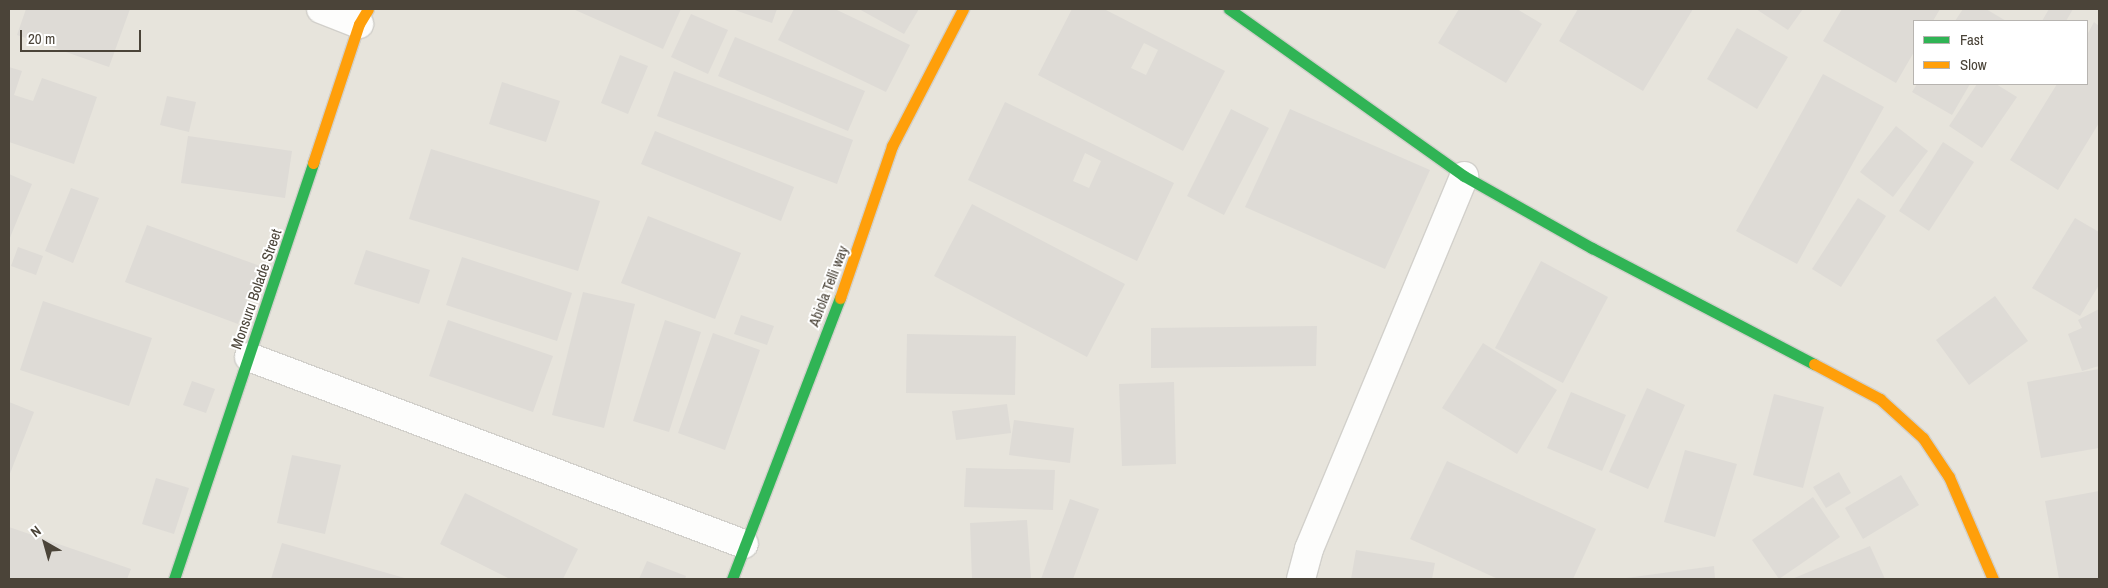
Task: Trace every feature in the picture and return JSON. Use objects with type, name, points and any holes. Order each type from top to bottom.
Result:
[{"type":"street","points":[[321,9],[364,16]]},
{"type":"street","name":"Abiola Telli way","points":[[732,579],[860,245],[892,146],[963,9]]},
{"type":"street","points":[[1229,9],[1464,176],[1592,248],[1880,399],[1922,438],[1949,477],[1993,579]]},
{"type":"street","name":"Monsuru Bolade Street","points":[[174,579],[364,16]]},
{"type":"street","points":[[1301,579],[1309,549],[1464,176]]},
{"type":"street","points":[[249,357],[744,544]]},
{"type":"shaded area","points":[[9,9],[2099,9],[2099,579],[9,579]]},
{"type":"building","points":[[26,9],[130,9],[109,67],[17,35]]},
{"type":"building","points":[[573,9],[681,9],[663,49]]},
{"type":"building","points":[[732,9],[777,9],[772,23]]},
{"type":"building","points":[[794,9],[835,9],[910,45],[886,92],[778,40]]},
{"type":"building","points":[[859,9],[919,9],[904,34]]},
{"type":"building","points":[[1072,9],[1104,9],[1225,71],[1183,151],[1038,75]],"holes":[[[1144,43],[1158,50],[1146,75],[1131,68]]]},
{"type":"building","points":[[1459,9],[1517,9],[1542,24],[1506,83],[1438,43]]},
{"type":"building","points":[[1578,9],[1693,9],[1643,91],[1559,41]]},
{"type":"building","points":[[1756,9],[1803,9],[1788,30]]},
{"type":"building","points":[[1842,9],[1940,9],[1934,20],[1913,20],[1913,54],[1896,83],[1823,41]]},
{"type":"building","points":[[1963,9],[1986,9],[2004,20],[1956,20]]},
{"type":"building","points":[[2049,9],[2073,9],[2067,20],[2043,20]]},
{"type":"building","points":[[691,14],[728,30],[708,74],[671,57]]},
{"type":"building","points":[[2094,22],[2099,26],[2099,123],[2058,190],[2010,160],[2056,85],[2088,85],[2088,33]]},
{"type":"building","points":[[1737,28],[1788,57],[1757,109],[1707,79]]},
{"type":"building","points":[[735,37],[865,91],[848,131],[718,76]]},
{"type":"building","points":[[620,55],[648,66],[628,114],[601,103]]},
{"type":"building","points":[[9,67],[22,71],[14,95],[33,101],[42,78],[97,97],[74,164],[9,142]]},
{"type":"building","points":[[674,71],[853,140],[837,184],[657,116]]},
{"type":"building","points":[[1823,74],[1884,107],[1797,264],[1736,231]]},
{"type":"building","points":[[502,82],[560,101],[546,142],[489,124]]},
{"type":"building","points":[[1916,85],[1969,85],[1952,115],[1912,92]]},
{"type":"building","points":[[1976,85],[1998,85],[2017,97],[1982,148],[1949,126]]},
{"type":"building","points":[[167,96],[196,102],[189,132],[160,125]]},
{"type":"building","points":[[1005,102],[1174,183],[1137,261],[968,180]],"holes":[[[1085,153],[1101,161],[1089,188],[1073,181]]]},
{"type":"building","points":[[1231,109],[1269,128],[1224,215],[1187,196]]},
{"type":"building","points":[[1290,109],[1430,170],[1385,269],[1245,207]]},
{"type":"building","points":[[1896,126],[1928,151],[1893,197],[1860,172]]},
{"type":"building","points":[[655,131],[794,187],[781,221],[641,164]]},
{"type":"building","points":[[188,136],[292,151],[285,198],[181,183]]},
{"type":"building","points":[[1943,142],[1974,162],[1929,231],[1899,211]]},
{"type":"building","points":[[431,149],[600,201],[578,271],[409,219]]},
{"type":"building","points":[[9,174],[32,184],[9,240]]},
{"type":"building","points":[[71,188],[99,198],[73,263],[45,251]]},
{"type":"building","points":[[1858,198],[1886,216],[1841,287],[1812,269]]},
{"type":"building","points":[[972,204],[1125,284],[1087,357],[934,276]]},
{"type":"building","points":[[648,216],[741,253],[715,319],[621,283]]},
{"type":"building","points":[[2075,218],[2099,232],[2099,285],[2080,316],[2032,288]]},
{"type":"building","points":[[147,225],[260,266],[238,324],[125,282]]},
{"type":"building","points":[[18,247],[43,256],[36,275],[11,266]]},
{"type":"building","points":[[366,250],[430,270],[419,304],[354,284]]},
{"type":"building","points":[[462,257],[572,293],[557,341],[446,305]]},
{"type":"building","points":[[1541,261],[1608,297],[1563,383],[1495,348]]},
{"type":"building","points":[[583,292],[635,304],[604,428],[552,415]]},
{"type":"building","points":[[1995,296],[2028,341],[1969,385],[1936,340]]},
{"type":"building","points":[[43,301],[152,338],[129,406],[20,370]]},
{"type":"building","points":[[2099,309],[2099,366],[2082,371],[2068,334],[2082,328],[2078,320]]},
{"type":"building","points":[[741,315],[774,326],[767,345],[734,334]]},
{"type":"building","points":[[448,320],[553,356],[533,412],[429,376]]},
{"type":"building","points":[[665,320],[701,332],[669,432],[633,421]]},
{"type":"building","points":[[1317,326],[1316,366],[1151,368],[1151,328]]},
{"type":"building","points":[[713,333],[760,350],[725,450],[678,433]]},
{"type":"building","points":[[907,334],[1016,336],[1015,395],[906,393]]},
{"type":"building","points":[[1483,343],[1557,390],[1517,454],[1442,408]]},
{"type":"building","points":[[2099,369],[2099,448],[2041,458],[2027,382]]},
{"type":"building","points":[[192,381],[215,389],[206,413],[183,405]]},
{"type":"building","points":[[1174,382],[1176,464],[1122,466],[1119,384]]},
{"type":"building","points":[[1647,388],[1685,405],[1648,489],[1609,472]]},
{"type":"building","points":[[1571,392],[1626,415],[1602,471],[1547,448]]},
{"type":"building","points":[[1774,394],[1824,407],[1803,488],[1753,475]]},
{"type":"building","points":[[9,402],[34,412],[9,476]]},
{"type":"building","points":[[1007,404],[1011,433],[956,440],[952,411]]},
{"type":"building","points":[[1014,420],[1074,428],[1070,463],[1009,455]]},
{"type":"building","points":[[1685,450],[1737,464],[1715,537],[1664,522]]},
{"type":"building","points":[[292,455],[341,465],[325,534],[277,523]]},
{"type":"building","points":[[1447,461],[1596,529],[1573,579],[1498,579],[1410,539]]},
{"type":"building","points":[[966,468],[1055,470],[1053,510],[964,507]]},
{"type":"building","points":[[1839,472],[1851,493],[1826,508],[1813,487]]},
{"type":"building","points":[[1901,475],[1919,505],[1863,539],[1845,508]]},
{"type":"building","points":[[156,478],[189,488],[174,534],[142,524]]},
{"type":"building","points":[[2099,491],[2099,579],[2059,579],[2045,501]]},
{"type":"building","points":[[465,493],[578,549],[563,579],[510,579],[440,544]]},
{"type":"building","points":[[1813,497],[1840,537],[1779,579],[1752,540]]},
{"type":"building","points":[[1070,499],[1099,509],[1073,579],[1041,579]]},
{"type":"building","points":[[1027,520],[1031,579],[972,579],[970,523]]},
{"type":"building","points":[[9,527],[131,569],[127,579],[9,579]]},
{"type":"building","points":[[282,543],[408,579],[271,579]]},
{"type":"building","points":[[1870,546],[1885,579],[1792,579]]},
{"type":"building","points":[[1356,550],[1435,563],[1432,579],[1351,579]]},
{"type":"building","points":[[647,561],[686,576],[685,579],[639,579]]},
{"type":"building","points":[[1714,566],[1715,579],[1626,579],[1626,578]]},
{"type":"traffic: fast","points":[[1229,9],[1464,176],[1592,248],[1814,364]]},
{"type":"traffic: fast","points":[[174,579],[313,163]]},
{"type":"traffic: fast","points":[[732,579],[840,298]]},
{"type":"traffic: slow","points":[[313,163],[359,24],[368,9]]},
{"type":"traffic: slow","points":[[840,298],[892,146],[963,9]]},
{"type":"traffic: slow","points":[[1814,364],[1880,399],[1923,438],[1949,477],[1993,579]]}]
